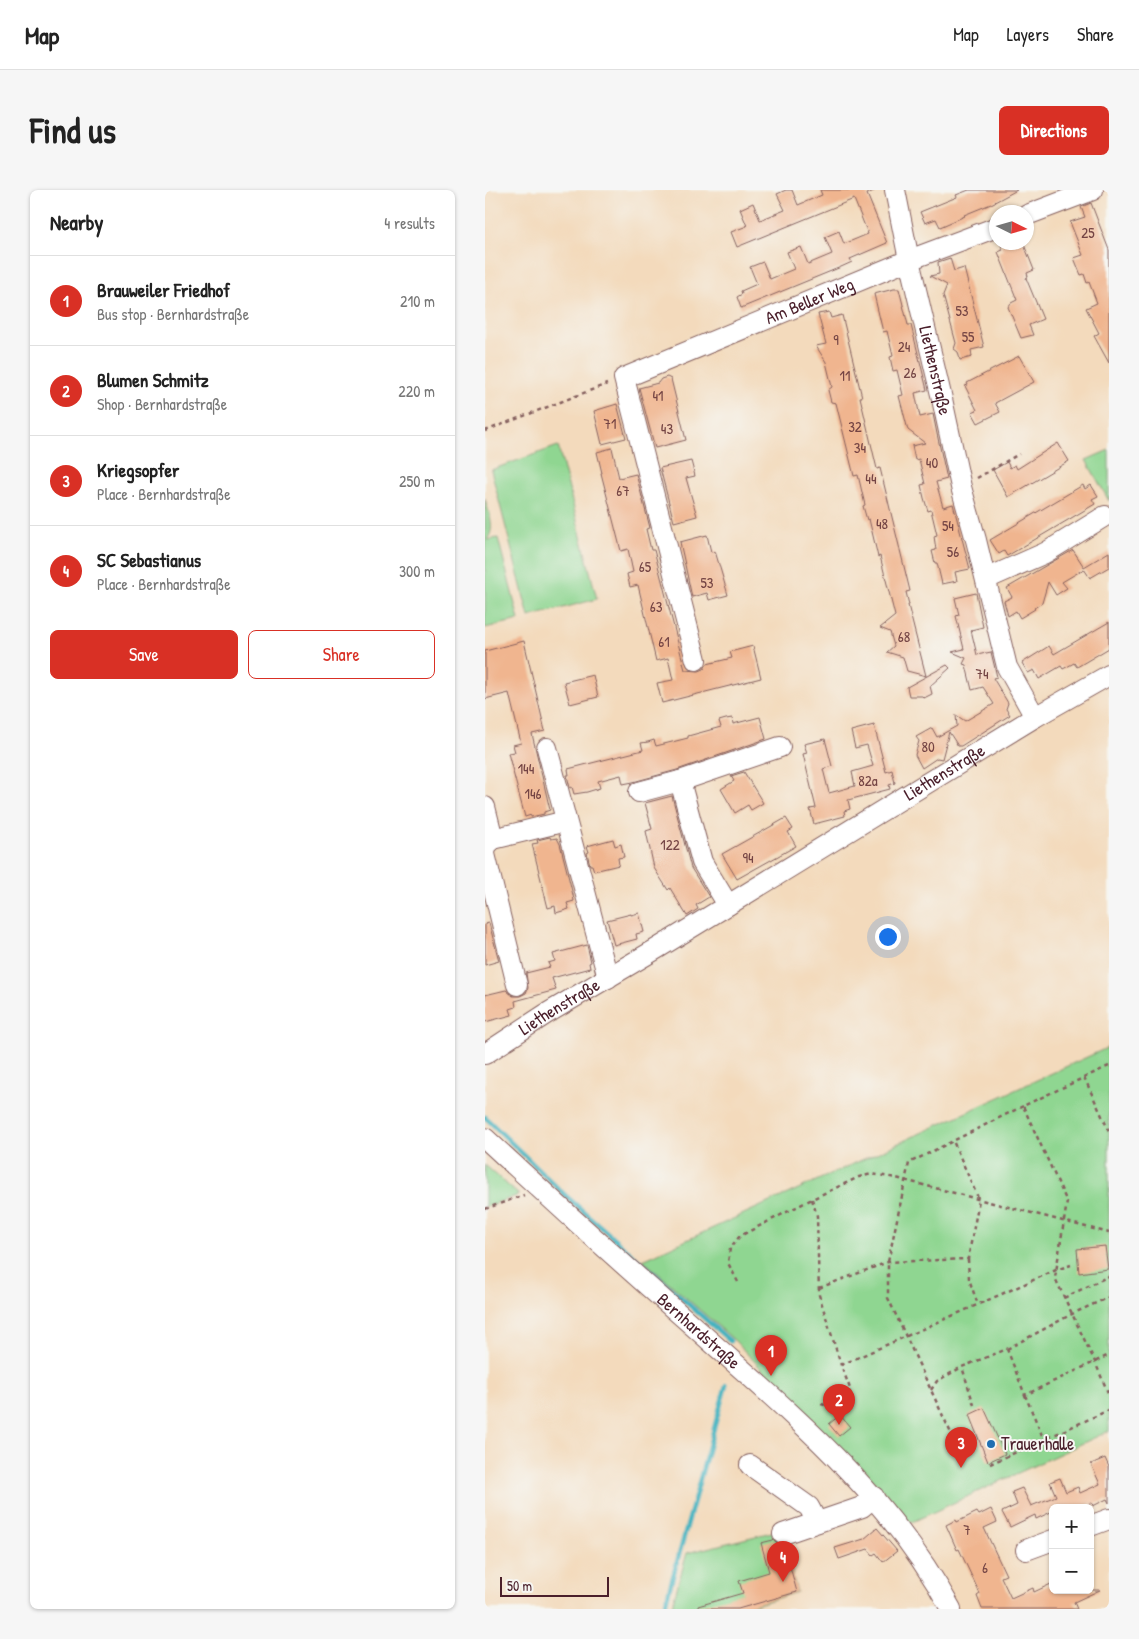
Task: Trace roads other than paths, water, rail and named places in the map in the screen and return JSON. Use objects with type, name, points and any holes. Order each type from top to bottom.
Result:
[{"type":"street","name":"Liethenstraße","points":[[485,1054],[546,1014],[1035,717],[1007,667],[961,487],[909,260],[895,190]]},
{"type":"street","points":[[1034,212],[1093,190]]},
{"type":"street","name":"Am Beller Weg","points":[[696,660],[624,378],[909,260],[989,230]]},
{"type":"street","points":[[986,579],[1045,553],[1105,516]]},
{"type":"street","points":[[1035,717],[1109,676]]},
{"type":"street","points":[[639,792],[681,781],[780,747]]},
{"type":"street","name":"Liethenstraße","points":[[547,748],[608,978]]},
{"type":"street","points":[[681,781],[702,862],[728,905]]},
{"type":"street","points":[[485,807],[493,839]]},
{"type":"street","points":[[517,985],[485,854],[486,846],[493,839],[566,820]]},
{"type":"street","name":"Bernhardstraße","points":[[485,1138],[830,1452],[874,1497],[915,1550],[951,1609]]},
{"type":"street","points":[[751,1465],[809,1507],[817,1522]]},
{"type":"street","points":[[783,1534],[862,1507],[874,1497]]},
{"type":"street","points":[[1094,1525],[1109,1519]]},
{"type":"street","points":[[1026,1550],[1049,1541]]},
{"type":"waterway","points":[[485,1117],[566,1196],[730,1341]]},
{"type":"waterway","points":[[664,1609],[726,1385]]},
{"type":"place","name":"Brauweiler Friedhof","points":[[771,1376]]},
{"type":"place","name":"Blumen Schmitz","points":[[839,1425]]},
{"type":"place","name":"Trauerhalle","points":[[991,1444]]},
{"type":"place","name":"Kriegsopfer","points":[[961,1468]]},
{"type":"place","name":"SC Sebastianus","points":[[783,1582]]}]
